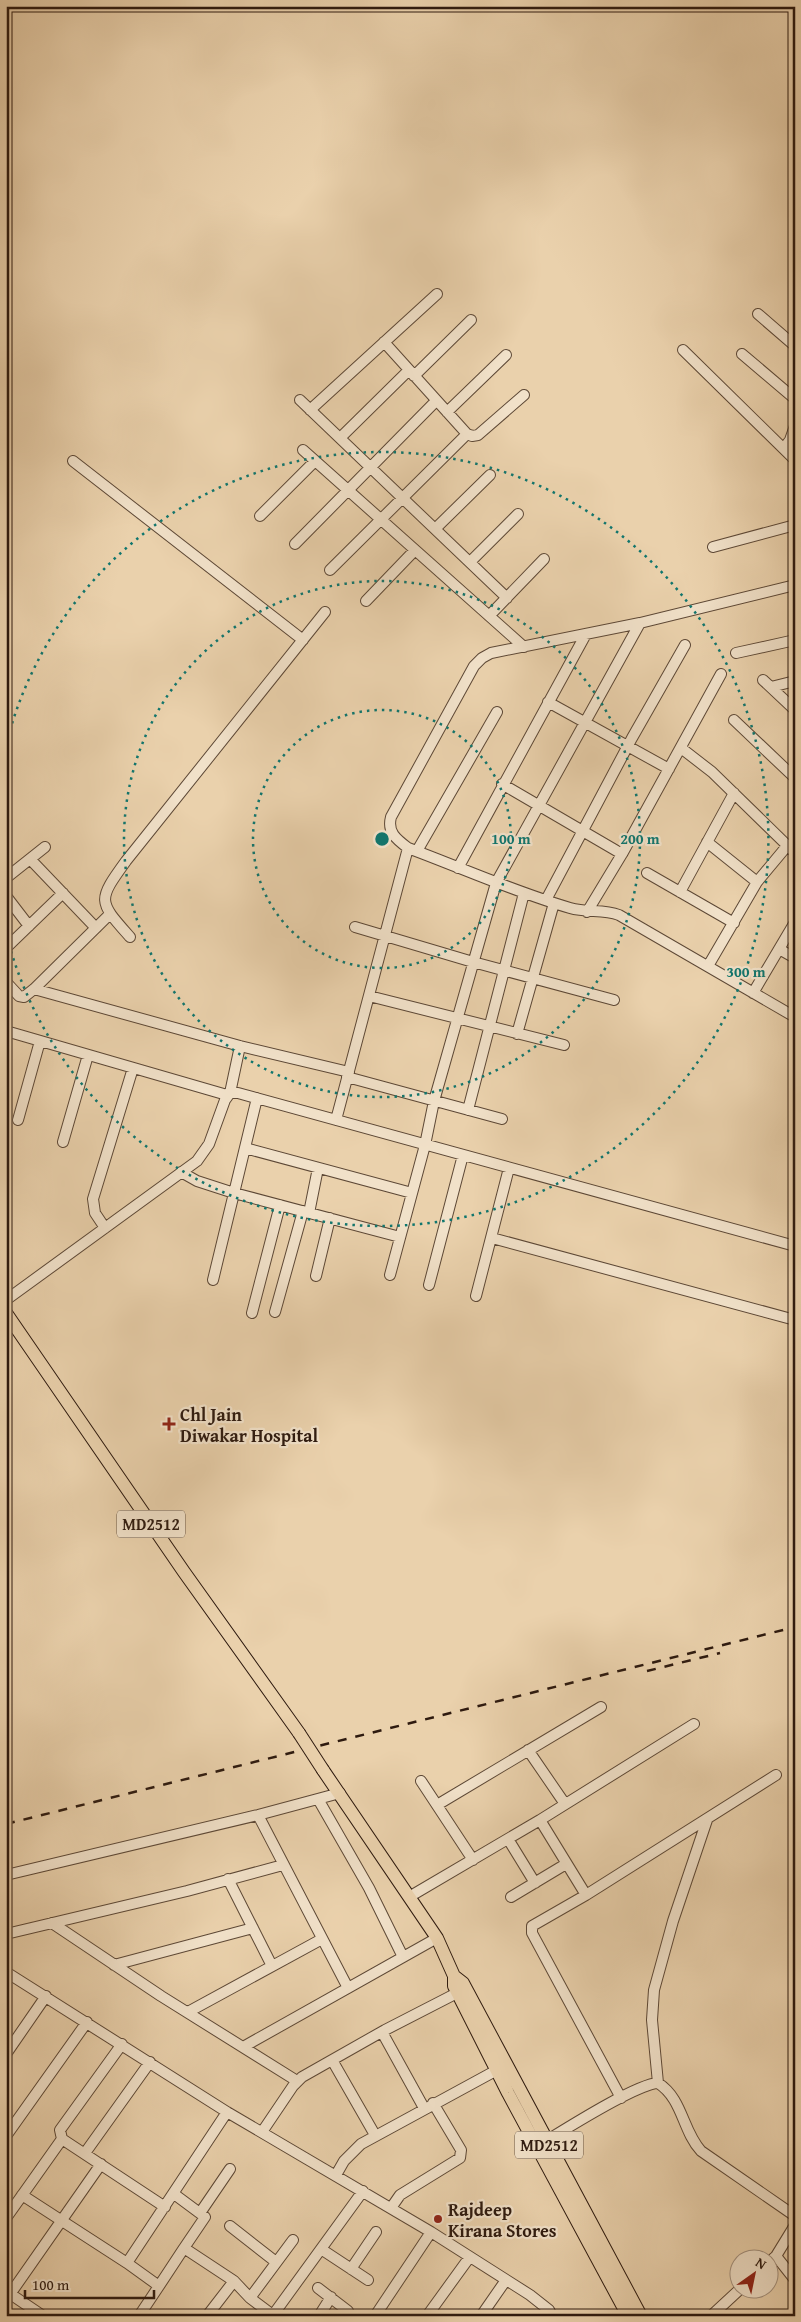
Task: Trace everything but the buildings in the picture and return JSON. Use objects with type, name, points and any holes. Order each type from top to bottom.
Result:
[{"type":"main road","name":"MD2512","points":[[6,1313],[184,1572],[299,1733],[437,1938],[454,1976],[454,1986],[457,1993],[497,2070],[641,2316]]},
{"type":"main road","name":"MD2512","points":[[454,1976],[463,1983],[628,2316]]},
{"type":"street","points":[[310,410],[437,294]]},
{"type":"street","points":[[758,314],[795,346]]},
{"type":"street","points":[[340,438],[471,320]]},
{"type":"street","points":[[384,342],[466,434],[478,435],[524,395]]},
{"type":"street","points":[[683,350],[795,460]]},
{"type":"street","points":[[742,354],[795,399]]},
{"type":"street","points":[[446,412],[506,355]]},
{"type":"street","points":[[300,400],[507,598]]},
{"type":"street","points":[[295,544],[369,466],[436,401]]},
{"type":"street","points":[[784,448],[790,440],[795,426]]},
{"type":"street","points":[[330,570],[466,434]]},
{"type":"street","points":[[303,450],[524,647]]},
{"type":"street","points":[[74,461],[303,640]]},
{"type":"street","points":[[260,516],[315,461]]},
{"type":"street","points":[[436,530],[490,475]]},
{"type":"street","points":[[470,562],[518,514]]},
{"type":"street","points":[[713,547],[795,525]]},
{"type":"street","points":[[366,601],[415,550]]},
{"type":"street","points":[[490,616],[544,560]]},
{"type":"street","points":[[795,585],[640,623],[491,653],[482,658],[474,666],[391,817],[389,825],[396,839],[413,849],[496,883],[587,912],[602,910],[619,915],[795,1017]]},
{"type":"street","points":[[130,937],[110,914],[105,904],[106,889],[132,853],[325,612]]},
{"type":"street","points":[[390,1275],[425,1146],[434,1100],[496,883],[538,804],[640,623]]},
{"type":"street","points":[[458,868],[502,784],[586,634]]},
{"type":"street","points":[[736,653],[795,640]]},
{"type":"street","points":[[517,1034],[550,901],[583,831],[685,645]]},
{"type":"street","points":[[587,912],[622,854],[721,674]]},
{"type":"street","points":[[763,680],[795,710]]},
{"type":"street","points":[[771,687],[795,681]]},
{"type":"street","points":[[548,702],[627,748],[669,769]]},
{"type":"street","points":[[336,1120],[385,936],[413,849],[497,712]]},
{"type":"street","points":[[734,720],[795,778]]},
{"type":"street","points":[[680,748],[712,772],[791,850],[757,882],[708,966]]},
{"type":"street","points":[[502,784],[622,854]]},
{"type":"street","points":[[680,892],[734,793]]},
{"type":"street","points":[[706,842],[757,882]]},
{"type":"street","points":[[6,878],[45,847]]},
{"type":"street","points":[[30,859],[96,928]]},
{"type":"street","points":[[647,873],[734,923]]},
{"type":"street","points":[[6,948],[63,893]]},
{"type":"street","points":[[468,1110],[524,893]]},
{"type":"street","points":[[6,896],[28,926]]},
{"type":"street","points":[[6,982],[18,996],[24,997],[110,914]]},
{"type":"street","points":[[753,993],[795,922]]},
{"type":"street","points":[[355,926],[472,962],[614,1000]]},
{"type":"street","points":[[779,949],[795,958]]},
{"type":"street","points":[[34,989],[348,1074],[502,1119]]},
{"type":"street","points":[[369,996],[564,1045]]},
{"type":"street","points":[[6,1031],[133,1068],[229,1094],[258,1098],[425,1146],[795,1246]]},
{"type":"street","points":[[18,1120],[40,1041]]},
{"type":"street","points":[[6,1300],[197,1161],[209,1144],[229,1094],[240,1046]]},
{"type":"street","points":[[63,1142],[88,1055]]},
{"type":"street","points":[[105,1228],[96,1213],[94,1199],[133,1068]]},
{"type":"street","points":[[213,1280],[258,1098]]},
{"type":"street","points":[[245,1148],[412,1192]]},
{"type":"street","points":[[429,1286],[463,1155]]},
{"type":"street","points":[[275,1312],[318,1168]]},
{"type":"street","points":[[476,1296],[509,1168]]},
{"type":"street","points":[[181,1172],[197,1181],[234,1193],[400,1237]]},
{"type":"street","points":[[252,1313],[280,1205]]},
{"type":"street","points":[[316,1276],[330,1218]]},
{"type":"street","points":[[492,1238],[795,1320]]},
{"type":"street","points":[[437,1805],[601,1707]]},
{"type":"street","points":[[409,1897],[540,1820],[694,1724]]},
{"type":"street","points":[[528,1750],[565,1804]]},
{"type":"street","points":[[621,2098],[531,1930],[535,1924],[586,1895],[776,1775]]},
{"type":"street","points":[[421,1781],[473,1860]]},
{"type":"street","points":[[6,1875],[340,1794]]},
{"type":"street","points":[[318,1799],[369,1888],[403,1956]]},
{"type":"street","points":[[258,1815],[348,1988]]},
{"type":"street","points":[[540,1820],[586,1895]]},
{"type":"street","points":[[658,2083],[652,2020],[654,1990],[685,1883],[706,1820]]},
{"type":"street","points":[[508,1839],[535,1883]]},
{"type":"street","points":[[6,1934],[283,1864]]},
{"type":"street","points":[[511,1897],[566,1864]]},
{"type":"street","points":[[228,1879],[272,1966]]},
{"type":"street","points":[[52,1923],[114,1965],[297,2081]]},
{"type":"street","points":[[114,1965],[253,1928]]},
{"type":"street","points":[[243,2047],[437,1938]]},
{"type":"street","points":[[188,2012],[322,1939]]},
{"type":"street","points":[[6,1972],[227,2112],[431,2232],[540,2302],[552,2316]]},
{"type":"street","points":[[262,2132],[297,2081],[382,2032],[457,1993]]},
{"type":"street","points":[[6,2054],[46,1996]]},
{"type":"street","points":[[6,2136],[87,2022]]},
{"type":"street","points":[[382,2032],[429,2106],[461,2150],[460,2158],[400,2195],[391,2208]]},
{"type":"street","points":[[122,2044],[60,2130],[62,2139],[165,2206]]},
{"type":"street","points":[[332,2060],[375,2135]]},
{"type":"street","points":[[85,2153],[150,2062]]},
{"type":"street","points":[[336,2175],[350,2153],[375,2135],[497,2070]]},
{"type":"street","points":[[541,2143],[621,2098],[651,2083],[658,2083],[670,2093],[676,2102],[693,2140],[701,2151],[795,2216]]},
{"type":"street","points":[[127,2263],[227,2112]]},
{"type":"street","points":[[6,2218],[62,2139]]},
{"type":"street","points":[[42,2315],[8,2295],[101,2164]]},
{"type":"street","points":[[200,2213],[230,2168]]},
{"type":"street","points":[[184,2248],[234,2281],[262,2312],[274,2316],[362,2191]]},
{"type":"street","points":[[139,2316],[205,2217],[174,2194]]},
{"type":"street","points":[[22,2195],[159,2286]]},
{"type":"street","points":[[778,2251],[795,2225]]},
{"type":"street","points":[[230,2226],[276,2262]]},
{"type":"street","points":[[351,2269],[376,2232]]},
{"type":"street","points":[[375,2316],[431,2232]]},
{"type":"street","points":[[250,2298],[293,2240]]},
{"type":"street","points":[[321,2249],[368,2280]]},
{"type":"street","points":[[427,2316],[469,2258]]},
{"type":"street","points":[[778,2265],[795,2280]]},
{"type":"street","points":[[482,2316],[506,2280]]},
{"type":"street","points":[[207,2316],[234,2281]]},
{"type":"street","points":[[318,2288],[348,2311]]},
{"type":"street","points":[[318,2316],[331,2298]]},
{"type":"street","points":[[711,2316],[728,2300]]},
{"type":"railway","points":[[6,1824],[795,1627]]},
{"type":"railway","points":[[647,1671],[720,1653]]},
{"type":"place","name":"Chl Jain Diwakar Hospital","points":[[169,1424]]},
{"type":"place","name":"Rajdeep Kirana Stores","points":[[438,2219]]}]
